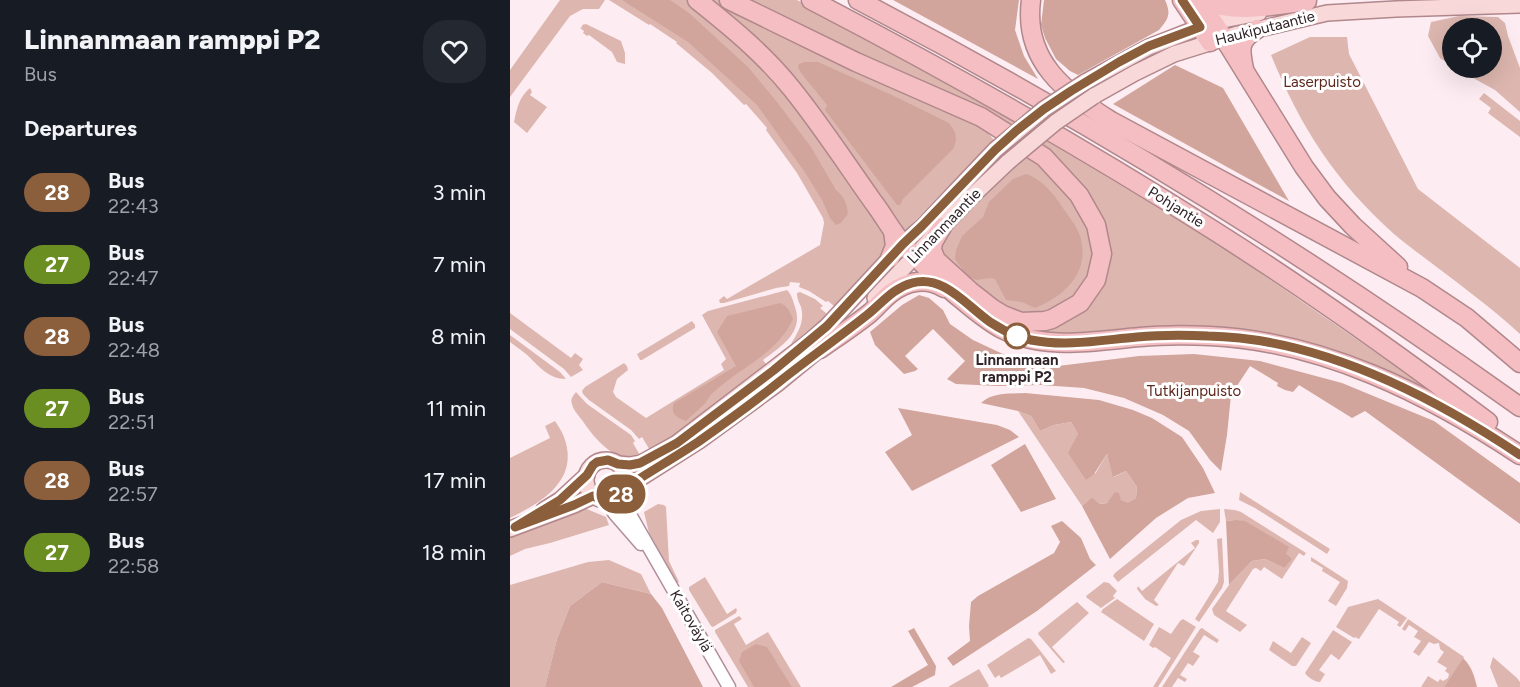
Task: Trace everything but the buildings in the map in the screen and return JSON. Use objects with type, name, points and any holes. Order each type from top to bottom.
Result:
[{"type":"highway","points":[[697,0],[760,54],[792,89],[900,247],[977,313],[1001,328],[1017,336],[1046,342],[1078,343],[1166,336],[1209,336],[1280,345],[1325,357],[1367,372],[1414,393],[1476,426],[1520,455]]},
{"type":"highway","points":[[729,0],[856,62],[981,117],[1044,157],[1080,195],[1096,225],[1102,254],[1096,280],[1080,303],[1052,319],[1021,322],[993,309],[936,260],[932,249],[933,243],[942,227]]},
{"type":"highway","name":"Pohjantie","points":[[811,0],[963,81],[1215,231],[1431,380],[1520,446]]},
{"type":"highway","name":"Pohjantie","points":[[858,0],[1075,119],[1227,211],[1326,274],[1520,407]]},
{"type":"highway","points":[[1031,0],[1029,20],[1037,51],[1056,79],[1091,108],[1111,121],[1422,288],[1467,318],[1520,363]]},
{"type":"highway","points":[[1182,0],[1212,32],[1245,74],[1327,198],[1353,226],[1422,288]]},
{"type":"highway","points":[[1198,0],[1212,32]]},
{"type":"highway","points":[[1205,0],[1224,8],[1311,1]]},
{"type":"highway","points":[[1245,74],[1241,47],[1249,34],[1257,30]]},
{"type":"highway","points":[[820,349],[870,313],[890,294],[907,285],[927,281],[939,284],[956,295]]},
{"type":"main road","name":"Haukiputaantie","points":[[995,150],[1044,109],[1085,82],[1149,46],[1212,32],[1311,1]]},
{"type":"main road","name":"Haukiputaantie","points":[[1008,162],[1056,122],[1095,96],[1212,32],[1257,30],[1327,13],[1520,5]]},
{"type":"main road","name":"Linnanmaantie","points":[[618,464],[640,463],[677,443],[810,341],[995,150]]},
{"type":"main road","name":"Linnanmaantie","points":[[624,490],[699,441],[777,384],[853,321],[900,247],[942,227],[1008,162]]},
{"type":"main road","points":[[608,460],[618,464],[625,475],[624,490],[616,498],[600,498],[574,505],[513,528],[560,500],[587,475],[597,462],[608,460]]},
{"type":"main road","points":[[587,475],[588,489],[600,498]]},
{"type":"street","name":"Kaitoväylä","points":[[624,490],[625,506],[729,687]]},
{"type":"street","name":"Kaitoväylä","points":[[600,498],[642,546],[653,555]]},
{"type":"green space","points":[[560,0],[605,0],[599,9],[583,9],[570,16],[510,97],[510,70]]},
{"type":"green space","points":[[609,0],[693,0],[759,58],[890,237],[873,266],[834,306],[799,287],[800,283],[790,282],[789,286],[720,303],[719,300],[724,296],[727,299],[820,245],[823,218],[797,173],[766,130],[767,128],[746,104],[744,105],[677,42]]},
{"type":"green space","points":[[622,0],[670,0],[689,13],[748,67],[811,147],[843,198],[848,214],[841,223],[836,225],[830,218],[804,171],[757,105],[688,42]]},
{"type":"green space","points":[[707,0],[721,0],[993,128],[989,134],[994,140],[903,233]]},
{"type":"green space","points":[[741,0],[797,0],[998,110],[1145,196],[1210,238],[1471,418],[1281,341],[1050,339],[997,316],[1070,315],[1105,249],[1037,147]]},
{"type":"green space","points":[[893,0],[1019,0],[1015,30],[1024,56],[1038,79]]},
{"type":"green space","points":[[1044,0],[1165,0],[1168,12],[1167,19],[1159,30],[1078,75],[1056,59],[1045,38],[1041,25]]},
{"type":"green space","points":[[1459,16],[1499,18],[1450,18]]},
{"type":"green space","points":[[1442,20],[1442,59],[1428,36],[1431,22]]},
{"type":"green space","points":[[1502,20],[1505,23],[1520,68],[1520,112],[1495,90],[1473,78],[1502,78]]},
{"type":"green space","points":[[586,24],[621,41],[625,53],[625,64],[617,62],[612,52],[583,33],[584,31],[580,28]]},
{"type":"green space","name":"Laserpuisto","points":[[1310,37],[1347,37],[1349,54],[1418,189],[1520,268],[1520,334],[1478,298],[1394,234],[1354,194],[1322,152],[1295,106],[1271,55]]},
{"type":"green space","points":[[818,62],[949,123],[955,132],[954,148],[903,199],[900,205],[897,205],[825,110],[827,105],[801,73],[799,64]]},
{"type":"green space","points":[[1175,65],[1223,88],[1289,201],[1113,104]]},
{"type":"green space","points":[[530,88],[532,92],[530,95],[547,107],[527,133],[514,122],[517,107]]},
{"type":"green space","points":[[1484,93],[1520,121],[1520,137],[1488,113],[1491,108],[1479,99]]},
{"type":"green space","points":[[1030,152],[1076,198],[1095,244],[1093,276],[1062,309],[1031,317],[1004,310],[943,262],[940,247],[970,208],[993,184]]},
{"type":"green space","points":[[1026,174],[1042,183],[1056,197],[1077,229],[1082,249],[1082,261],[1073,281],[1056,297],[1035,308],[1022,302],[1006,300],[995,279],[973,279],[966,275],[955,259],[962,236],[983,217],[989,202],[1013,179]]},
{"type":"green space","points":[[787,290],[797,316],[794,332],[789,338],[763,360],[766,364],[739,388],[651,452],[642,437],[639,439],[631,430],[583,394],[585,387],[624,363],[628,370],[617,379],[613,392],[616,397],[646,418],[724,370],[721,364],[726,359],[702,315],[708,311]]},
{"type":"green space","points":[[800,292],[815,299],[823,306],[820,308],[827,314],[816,326],[791,344],[801,322],[802,312],[797,295]]},
{"type":"green space","name":"Tutkijanpuisto","points":[[919,295],[929,298],[943,310],[950,324],[973,340],[1005,355],[1058,366],[1139,356],[1194,354],[1260,361],[1342,383],[1434,421],[1520,483],[1520,524],[1365,411],[1352,418],[1299,385],[1293,392],[1277,386],[1278,383],[1250,366],[1231,395],[1221,471],[1189,431],[1163,415],[1124,398],[1084,388],[956,384],[947,379],[965,361],[933,329],[905,356],[918,369],[904,374],[875,345],[870,332],[902,305]]},
{"type":"green space","points":[[780,303],[787,308],[793,319],[778,341],[758,359],[725,382],[686,421],[677,417],[673,412],[674,403],[736,366],[717,332],[727,316]]},
{"type":"green space","points":[[510,313],[571,358],[575,353],[583,359],[579,365],[583,370],[571,377],[564,369],[510,329]]},
{"type":"green space","points":[[692,321],[695,328],[640,360],[637,354]]},
{"type":"green space","points":[[510,335],[566,379],[554,377],[544,371],[510,342]]},
{"type":"green space","points":[[576,392],[587,404],[631,435],[641,457],[623,458],[600,442],[574,408],[571,401]]},
{"type":"green space","points":[[1025,393],[1099,400],[1152,418],[1182,437],[1203,468],[1215,493],[1188,498],[1156,518],[1110,559],[1082,506],[1092,497],[1100,504],[1107,503],[1115,492],[1119,493],[1121,500],[1128,503],[1136,498],[1137,487],[1126,471],[1113,477],[1107,454],[1094,474],[1086,480],[1068,453],[1078,434],[1071,422],[1054,425],[1040,431],[1031,416],[981,403],[996,395]]},
{"type":"green space","points":[[898,408],[997,425],[1010,430],[1019,437],[912,491],[885,452],[912,435]]},
{"type":"green space","points":[[1018,411],[1031,416],[1040,431],[1054,425],[1071,422],[1095,474],[1107,454],[1114,477],[1126,471],[1137,487],[1136,498],[1128,504],[1121,500],[1100,504],[1092,497],[1082,506]]},
{"type":"green space","points":[[555,421],[563,435],[568,452],[567,466],[562,477],[545,497],[510,518],[510,458],[550,438],[545,426]]},
{"type":"green space","points":[[1025,444],[1056,499],[1021,512],[991,465]]},
{"type":"green space","points":[[1240,492],[1330,549],[1327,554],[1239,500]]},
{"type":"green space","points":[[658,504],[666,507],[669,561],[679,582],[677,583],[672,582],[649,533],[644,512]]},
{"type":"green space","points":[[582,507],[606,517],[609,525],[525,549],[510,556],[510,537]]},
{"type":"green space","points":[[1220,509],[1220,522],[1213,533],[1196,520],[1118,582],[1113,576],[1181,520],[1201,511]]},
{"type":"green space","points":[[1224,509],[1241,512],[1306,553],[1304,556],[1299,553],[1282,579],[1264,567],[1261,571],[1253,569],[1226,611],[1247,625],[1240,632],[1214,615],[1212,609],[1229,585],[1252,561],[1265,559],[1284,568],[1235,520],[1226,521]]},
{"type":"green space","points":[[1062,521],[1081,538],[1090,559],[1096,565],[1037,611],[953,666],[947,658],[970,641],[971,602],[1054,553],[1060,542],[1051,526]]},
{"type":"green space","points":[[1226,521],[1245,521],[1289,547],[1286,554],[1292,559],[1284,568],[1265,559],[1252,561],[1229,585]]},
{"type":"green space","points":[[1222,538],[1224,582],[1199,622],[1195,619],[1218,582],[1217,539]]},
{"type":"green space","points":[[1199,540],[1199,543],[1184,566],[1178,563],[1154,600],[1159,605],[1156,606],[1145,599],[1137,589],[1138,586],[1142,591],[1195,548],[1191,543]]},
{"type":"green space","points":[[1311,557],[1348,581],[1347,588],[1336,606],[1328,601],[1340,582],[1322,571],[1323,568],[1311,561]]},
{"type":"green space","points":[[609,560],[641,574],[651,594],[602,582],[570,606],[557,639],[545,687],[510,687],[510,585],[588,562]]},
{"type":"green space","points":[[705,577],[727,614],[736,608],[737,610],[736,613],[713,627],[689,590],[689,587]]},
{"type":"green space","points":[[602,582],[651,594],[662,608],[703,687],[545,687],[557,639],[570,606]]},
{"type":"green space","points":[[1104,582],[1109,583],[1117,591],[1113,596],[1115,598],[1101,608],[1086,596]]},
{"type":"green space","points":[[1117,599],[1154,624],[1144,641],[1101,612]]},
{"type":"green space","points":[[1378,599],[1407,618],[1400,627],[1397,625],[1399,622],[1379,609],[1359,639],[1336,627],[1348,607]]},
{"type":"green space","points":[[1077,602],[1089,613],[1052,647],[1065,662],[1063,663],[1038,634]]},
{"type":"green space","points":[[739,616],[742,619],[734,624],[746,645],[768,632],[801,687],[748,687],[715,632]]},
{"type":"green space","points":[[1183,619],[1196,627],[1158,687],[1153,687],[1171,658],[1149,645],[1159,627],[1171,634]]},
{"type":"green space","points":[[1408,619],[1464,657],[1444,687],[1421,687],[1428,676],[1438,682],[1440,679],[1443,681],[1448,678],[1449,674],[1445,671],[1447,668],[1437,662],[1444,652],[1440,649],[1439,643],[1429,642],[1419,656],[1413,652],[1421,641],[1414,637],[1418,631],[1409,625],[1405,631],[1402,629]]},
{"type":"green space","points":[[914,628],[936,666],[935,675],[912,687],[891,687],[928,665],[908,631]]},
{"type":"green space","points":[[1202,628],[1219,640],[1217,643],[1204,635],[1193,652],[1200,656],[1193,666],[1188,663],[1180,675],[1187,679],[1185,682],[1178,678],[1172,687],[1162,687],[1200,629]]},
{"type":"green space","points":[[1333,630],[1352,642],[1339,660],[1331,654],[1319,670],[1325,674],[1320,682],[1316,681],[1305,673]]},
{"type":"green space","points":[[1302,637],[1311,643],[1296,666],[1292,666],[1269,650],[1273,641],[1291,653]]},
{"type":"green space","points":[[1028,638],[1056,671],[1051,674],[1040,655],[1001,678],[999,675],[995,678],[987,665]]},
{"type":"green space","points":[[756,644],[767,647],[792,687],[754,687],[739,661],[742,652]]},
{"type":"green space","points":[[1493,657],[1517,678],[1520,687],[1498,687],[1490,667]]},
{"type":"green space","points":[[1463,658],[1472,671],[1477,687],[1444,687]]},
{"type":"green space","points":[[979,669],[989,686],[948,687]]},
{"type":"bus line","name":"28","points":[[1182,0],[1200,27],[1149,46],[1119,62],[1044,109],[1016,131],[903,244],[827,326],[774,370],[677,443],[640,463],[618,464],[608,460],[597,462],[587,475],[560,500],[515,527],[593,496],[602,500],[616,498],[625,488],[699,441],[777,384],[870,313],[898,288],[914,282],[927,281],[939,284],[992,323],[1017,336],[1030,339],[1078,343],[1152,336],[1209,336],[1280,345],[1325,357],[1367,372],[1414,393],[1476,426],[1520,455]]},
{"type":"place","name":"Linnanmaan ramppi P2","points":[[1017,336]]}]
